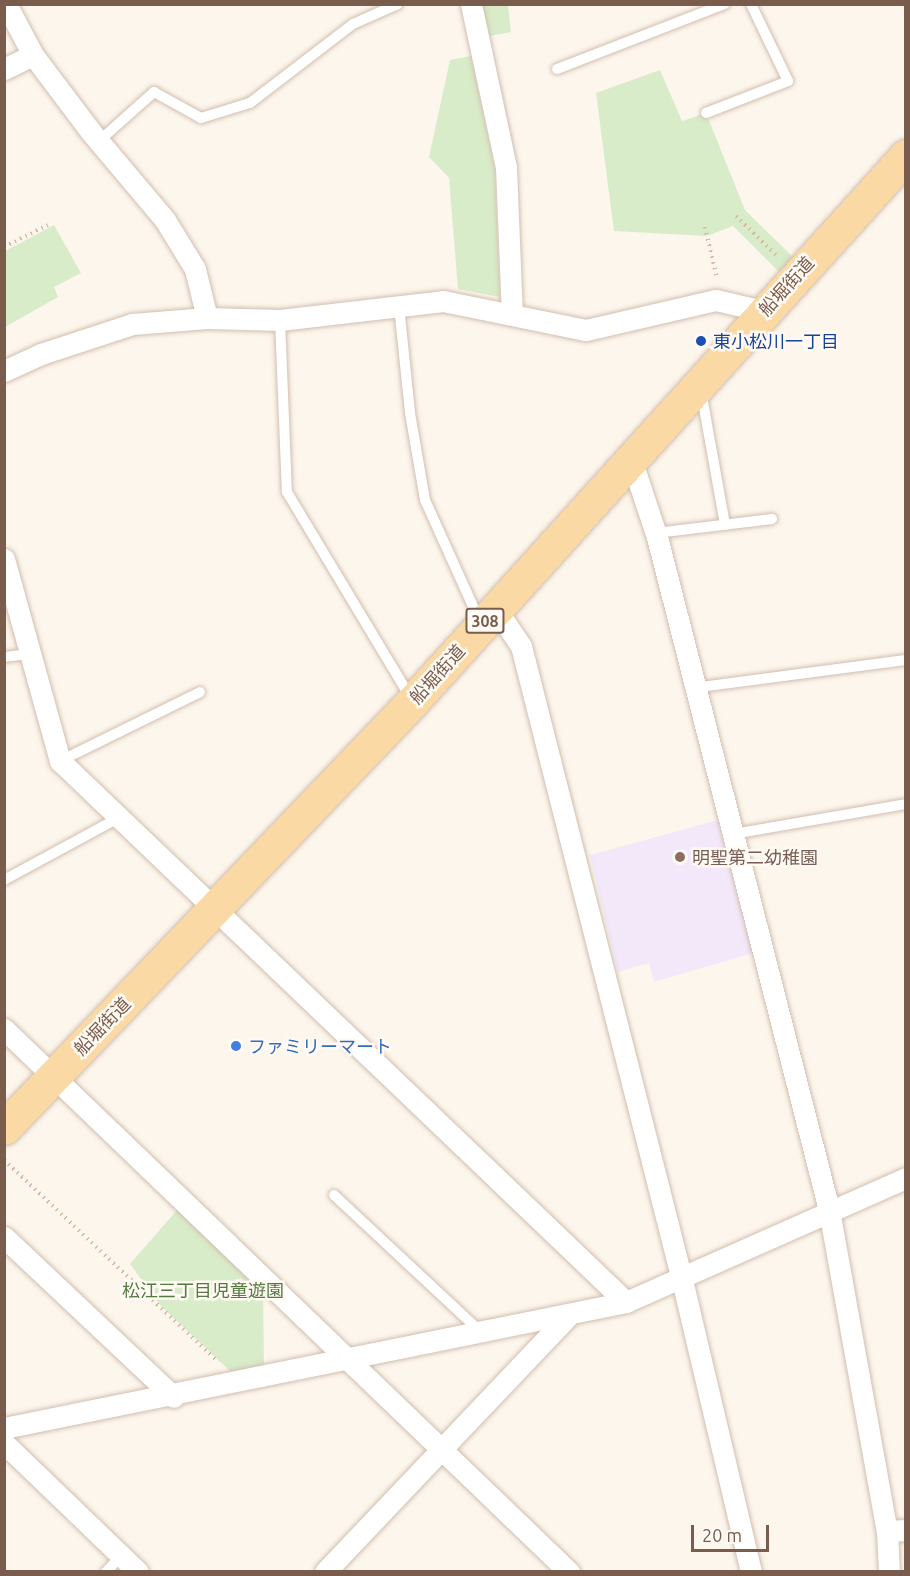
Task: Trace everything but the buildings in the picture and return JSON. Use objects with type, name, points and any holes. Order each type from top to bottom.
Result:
[{"type":"main road","name":"船堀街道","points":[[4,1128],[413,701],[763,311],[906,156]]},
{"type":"street","points":[[6,4],[33,55],[99,141],[165,220],[195,269],[207,318]]},
{"type":"street","points":[[471,4],[506,167],[512,314]]},
{"type":"street","points":[[4,69],[33,55]]},
{"type":"street","points":[[4,371],[41,354],[132,324],[207,318],[280,321],[443,302],[586,330],[716,300],[763,311]]},
{"type":"street","points":[[631,459],[656,533],[693,688],[733,834],[829,1210],[896,1530],[889,1572]]},
{"type":"street","points":[[4,559],[60,761],[626,1302]]},
{"type":"street","points":[[489,617],[521,646],[682,1280],[751,1572]]},
{"type":"street","points":[[4,1029],[569,1572]]},
{"type":"street","points":[[4,1428],[174,1397],[348,1358],[568,1316],[626,1302],[682,1280],[829,1210],[906,1178]]},
{"type":"street","points":[[4,1237],[174,1397]]},
{"type":"street","points":[[325,1572],[568,1316]]},
{"type":"street","points":[[4,1443],[138,1572]]},
{"type":"lane","points":[[99,141],[154,92],[201,118],[250,103],[353,24],[398,4]]},
{"type":"lane","points":[[557,69],[725,4]]},
{"type":"lane","points":[[706,113],[788,81],[751,4]]},
{"type":"lane","points":[[399,306],[410,414],[425,500],[489,617]]},
{"type":"lane","points":[[280,321],[287,492],[413,701]]},
{"type":"lane","points":[[700,382],[725,525]]},
{"type":"lane","points":[[656,533],[772,519]]},
{"type":"lane","points":[[4,657],[30,654]]},
{"type":"lane","points":[[693,688],[906,660]]},
{"type":"lane","points":[[60,761],[200,692]]},
{"type":"lane","points":[[733,834],[906,804]]},
{"type":"lane","points":[[4,880],[118,818]]},
{"type":"lane","points":[[334,1195],[480,1331]]},
{"type":"lane","points":[[106,1572],[121,1556]]},
{"type":"path","points":[[736,216],[796,275]]},
{"type":"path","points":[[4,248],[48,225]]},
{"type":"path","points":[[705,226],[723,302]]},
{"type":"path","points":[[4,1160],[239,1381]]},
{"type":"shaded area","points":[[718,820],[753,953],[654,982],[649,963],[618,972],[590,855]]},
{"type":"green space","points":[[482,5],[508,5],[511,32],[490,36]]},
{"type":"green space","points":[[471,56],[495,170],[500,297],[458,289],[449,178],[429,157],[450,60]]},
{"type":"green space","points":[[660,70],[682,121],[706,113],[745,210],[797,261],[783,276],[733,226],[707,236],[614,231],[596,93]]},
{"type":"green space","points":[[54,225],[81,273],[54,287],[58,297],[5,327],[5,251]]},
{"type":"green space","name":"松江三丁目児童遊園","points":[[177,1210],[263,1293],[264,1368],[233,1374],[160,1305],[130,1264]]},
{"type":"place","name":"東小松川一丁目","points":[[701,341]]},
{"type":"place","name":"明聖第二幼稚園","points":[[680,857]]},
{"type":"place","name":"ファミリーマート","points":[[236,1046]]}]
